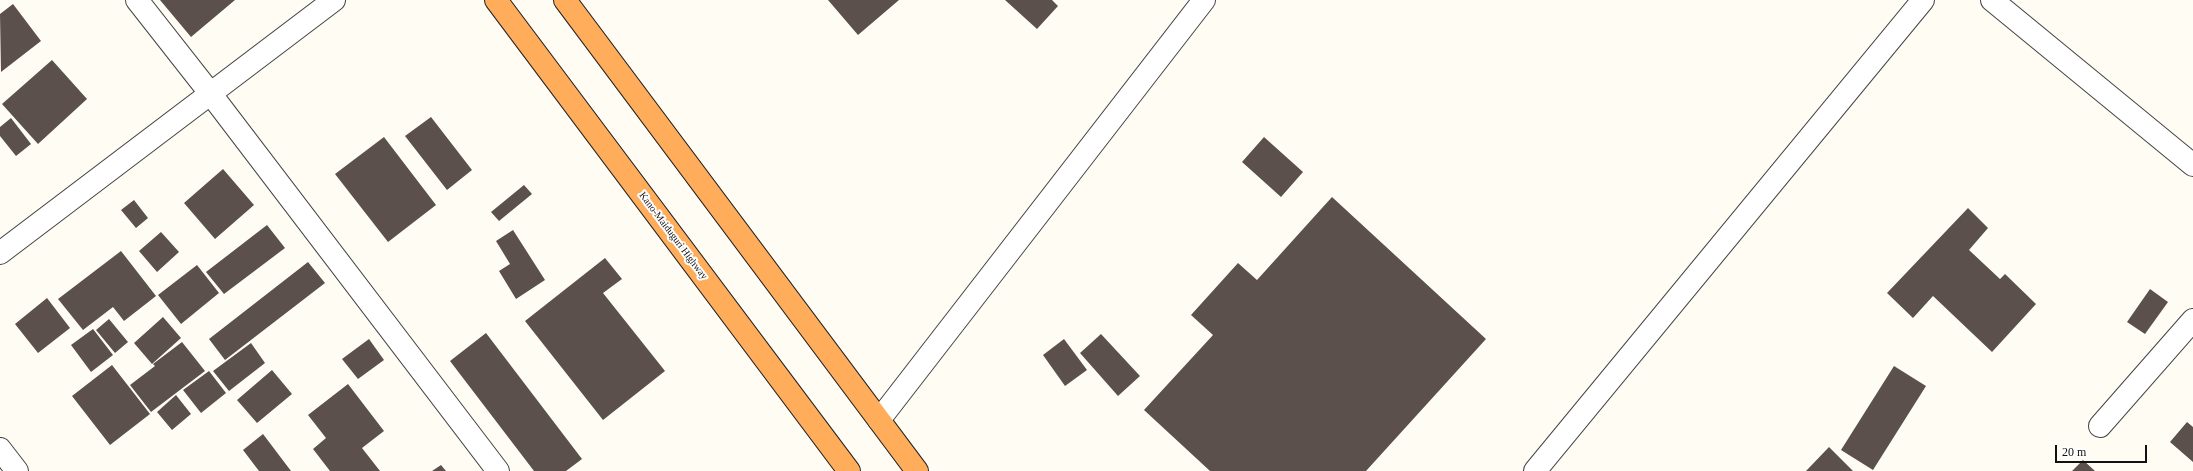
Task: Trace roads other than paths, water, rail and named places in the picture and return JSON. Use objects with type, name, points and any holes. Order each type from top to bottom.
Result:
[{"type":"highway","name":"Kano-Maiduguri Highway","points":[[496,0],[849,471]]},
{"type":"highway","points":[[565,0],[916,471]]},
{"type":"street","points":[[137,0],[210,92],[498,471]]},
{"type":"street","points":[[0,253],[210,92],[334,0]]},
{"type":"street","points":[[879,420],[1204,0]]},
{"type":"street","points":[[1535,471],[1923,0]]},
{"type":"street","points":[[1992,0],[2193,165]]},
{"type":"street","points":[[2100,426],[2193,320]]},
{"type":"street","points":[[0,449],[17,471]]}]
